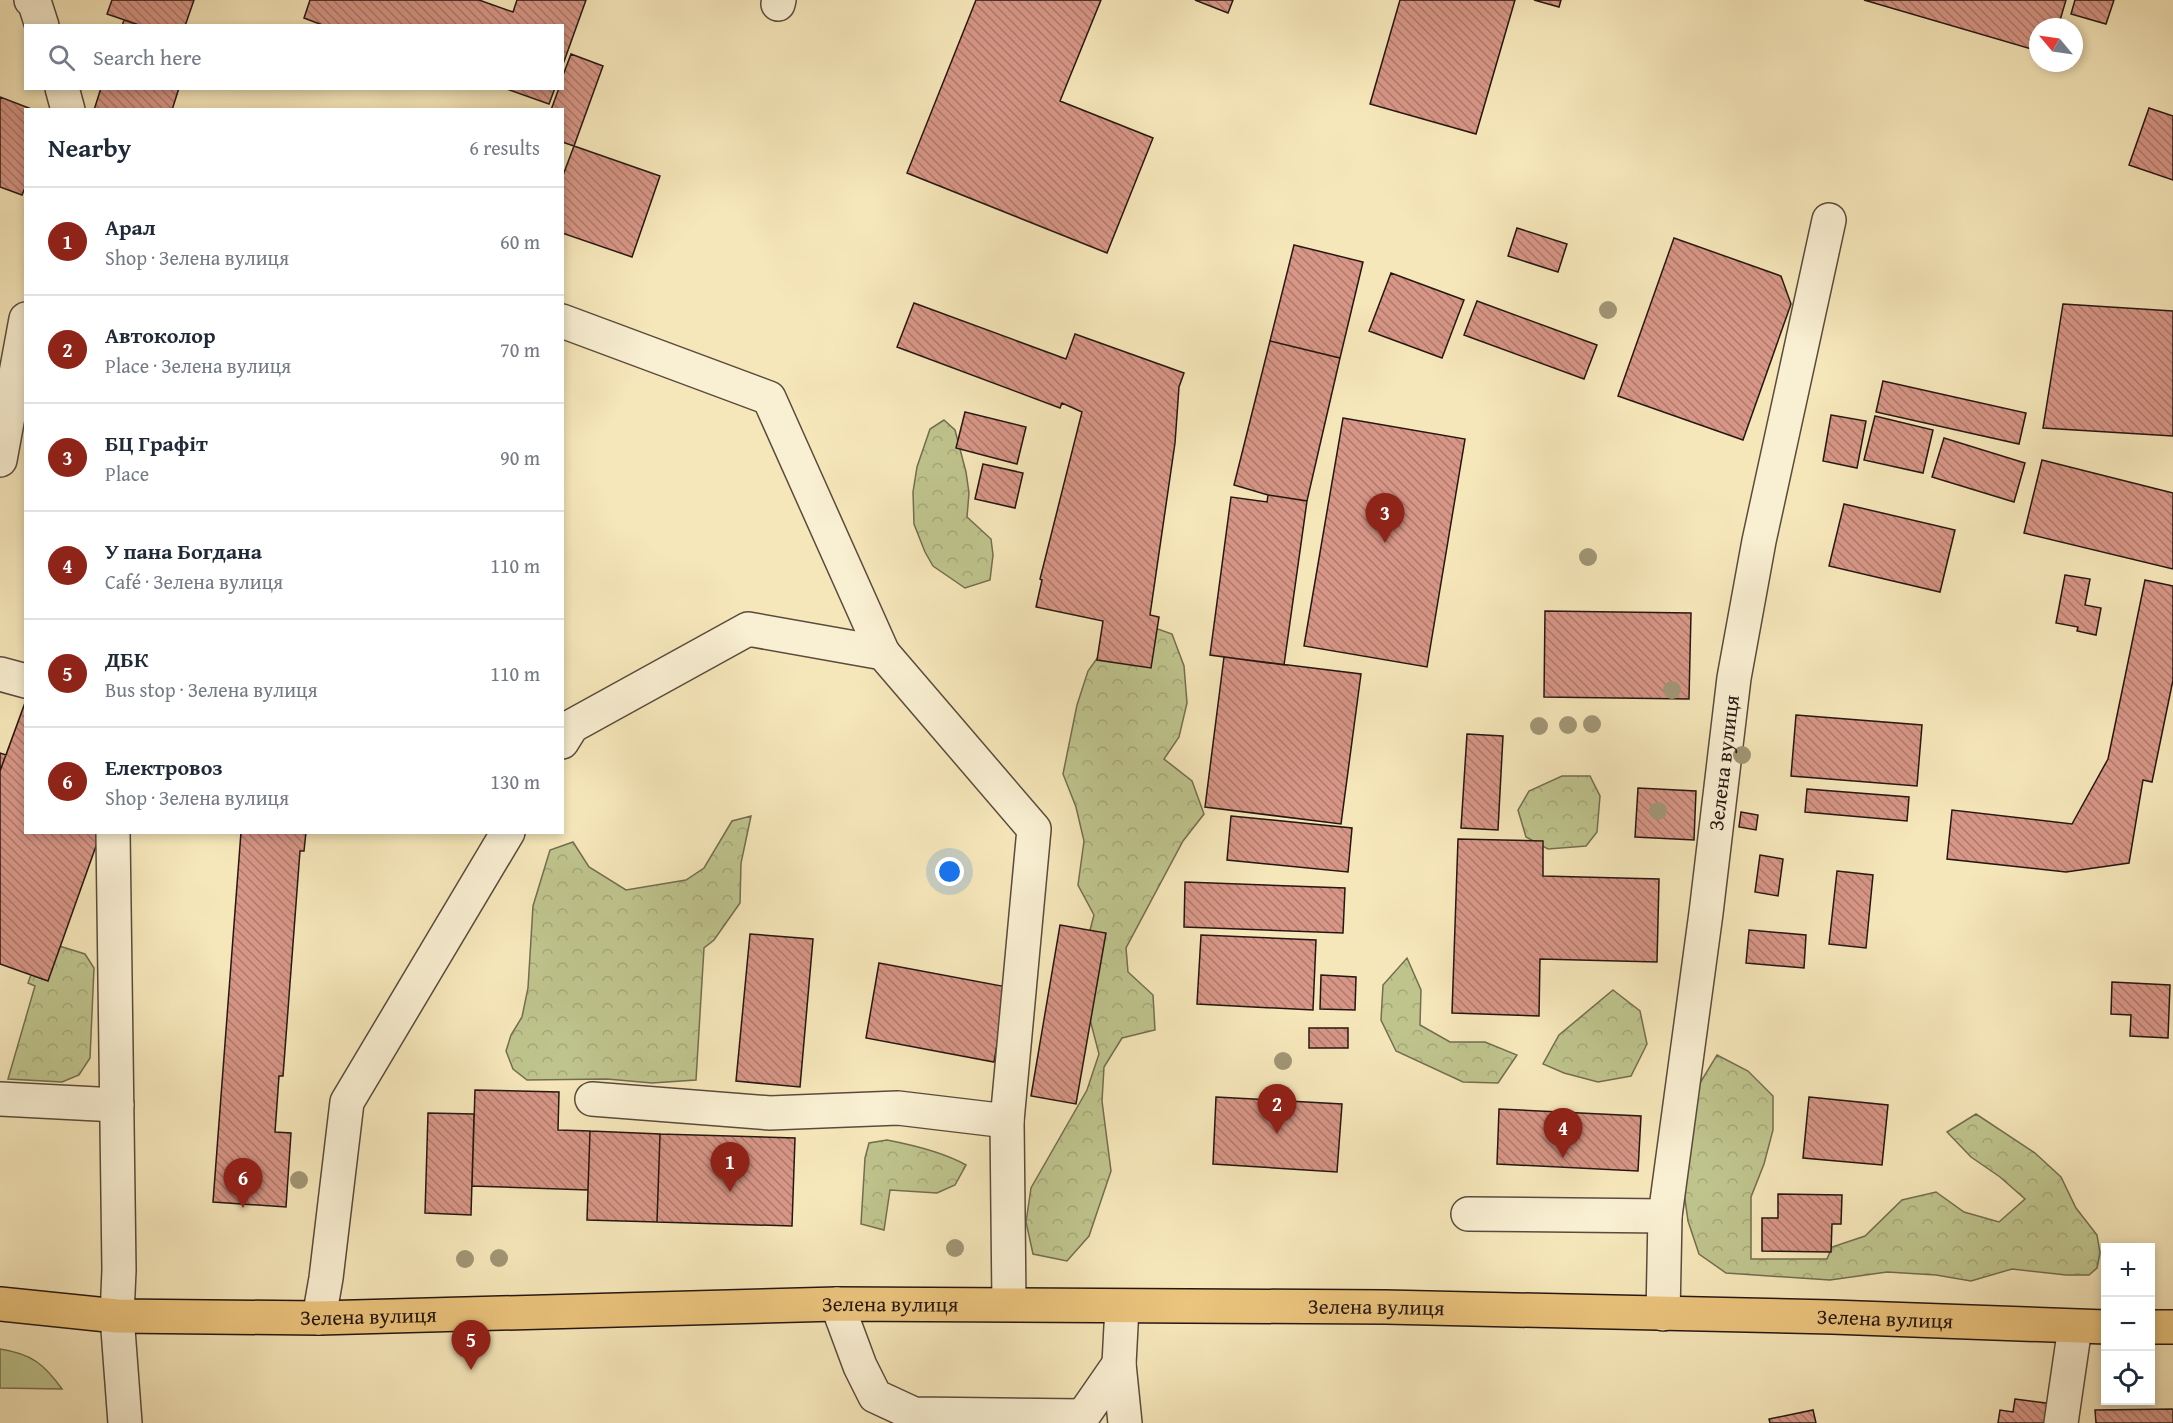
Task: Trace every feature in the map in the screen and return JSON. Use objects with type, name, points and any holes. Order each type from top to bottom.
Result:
[{"type":"main road","name":"Зелена вулиця","points":[[0,1304],[117,1316],[319,1318],[837,1304],[1384,1307],[1868,1318],[2090,1327]]},
{"type":"main road","points":[[2155,1327],[2173,1328]]},
{"type":"lane","points":[[32,0],[41,24]]},
{"type":"lane","points":[[63,90],[67,108]]},
{"type":"lane","name":"Зелена вулиця","points":[[1663,1314],[1665,1216],[1710,882],[1734,678],[1759,541],[1829,220]]},
{"type":"lane","points":[[564,322],[769,398],[883,653],[1034,829],[1007,1121],[1009,1304]]},
{"type":"lane","points":[[0,459],[24,330]]},
{"type":"lane","points":[[566,729],[748,629],[883,653]]},
{"type":"lane","points":[[0,674],[24,680]]},
{"type":"lane","points":[[113,834],[117,1316],[125,1423]]},
{"type":"lane","points":[[319,1318],[347,1102],[507,834]]},
{"type":"lane","points":[[0,1098],[117,1105]]},
{"type":"lane","points":[[592,1099],[770,1113],[898,1108],[1007,1121]]},
{"type":"lane","points":[[1468,1214],[1665,1216]]},
{"type":"lane","points":[[837,1304],[860,1366],[875,1396],[914,1414],[1083,1416],[1119,1364]]},
{"type":"lane","points":[[1122,1307],[1119,1364],[1125,1423]]},
{"type":"lane","points":[[2061,1423],[2090,1327]]},
{"type":"green space","points":[[944,420],[955,430],[966,472],[969,493],[967,517],[991,539],[993,555],[990,580],[965,588],[933,566],[914,524],[913,492],[917,467],[930,429]]},
{"type":"green space","points":[[1138,622],[1172,634],[1184,666],[1187,703],[1179,737],[1164,759],[1192,781],[1204,814],[1183,841],[1126,948],[1128,972],[1153,995],[1155,1030],[1122,1038],[1104,1067],[1102,1101],[1111,1171],[1089,1236],[1067,1261],[1033,1254],[1026,1222],[1031,1188],[1087,1090],[1099,1054],[1081,985],[1085,949],[1094,915],[1078,885],[1084,841],[1076,807],[1063,774],[1077,705],[1088,671],[1108,643]]},
{"type":"green space","points":[[1562,776],[1590,776],[1600,796],[1597,832],[1586,846],[1548,849],[1526,837],[1518,810],[1529,791]]},
{"type":"green space","points":[[751,816],[741,863],[740,903],[714,940],[704,948],[696,1080],[652,1083],[607,1079],[527,1080],[513,1069],[506,1051],[511,1035],[522,1017],[528,988],[533,906],[550,850],[573,842],[589,867],[626,890],[686,880],[704,868],[732,821]]},
{"type":"green space","points":[[43,941],[85,954],[94,968],[90,1058],[79,1075],[62,1082],[8,1079],[35,986],[28,983]]},
{"type":"green space","points":[[1407,958],[1421,990],[1420,1025],[1450,1042],[1485,1042],[1517,1055],[1498,1083],[1463,1082],[1396,1051],[1381,1020],[1383,985]]},
{"type":"green space","points":[[1613,990],[1640,1011],[1647,1044],[1631,1076],[1598,1082],[1564,1073],[1543,1064],[1559,1035]]},
{"type":"green space","points":[[1717,1055],[1748,1071],[1773,1096],[1773,1130],[1764,1164],[1751,1197],[1751,1259],[1827,1259],[1832,1247],[1865,1236],[1902,1200],[1936,1192],[1964,1212],[1999,1222],[2025,1199],[2000,1177],[1971,1157],[1947,1132],[1976,1114],[2035,1153],[2061,1177],[2076,1208],[2097,1235],[2100,1253],[2097,1268],[2089,1275],[2012,1269],[1971,1281],[1936,1275],[1887,1272],[1830,1280],[1726,1273],[1699,1254],[1688,1221],[1683,1185],[1680,1116]]},
{"type":"green space","points":[[887,1140],[938,1153],[966,1165],[955,1185],[937,1193],[890,1190],[884,1230],[861,1224],[865,1158],[869,1143]]},
{"type":"green space","points":[[0,1349],[29,1357],[43,1367],[62,1389],[0,1388]]},
{"type":"building","points":[[112,0],[194,0],[186,24],[136,24],[107,14]]},
{"type":"building","points":[[310,0],[479,0],[513,12],[517,0],[586,0],[564,61],[564,24],[320,24],[304,18]]},
{"type":"building","points":[[976,0],[1101,0],[1060,101],[1153,138],[1107,253],[907,173]]},
{"type":"building","points":[[1195,0],[1233,0],[1228,13]]},
{"type":"building","points":[[1400,0],[1515,0],[1476,134],[1370,104]]},
{"type":"building","points":[[1534,0],[1561,0],[1559,7]]},
{"type":"building","points":[[1864,0],[2066,0],[2061,18],[2029,18],[2029,48]]},
{"type":"building","points":[[2075,0],[2114,0],[2106,24],[2071,14]]},
{"type":"building","points":[[124,20],[136,24],[123,24]]},
{"type":"building","points":[[571,54],[603,66],[574,146],[564,143],[564,108],[552,108],[558,90],[564,90],[564,73]]},
{"type":"building","points":[[100,90],[178,90],[173,108],[95,108]]},
{"type":"building","points":[[510,90],[554,90],[549,104]]},
{"type":"building","points":[[0,97],[29,108],[24,108],[24,190],[22,195],[0,187]]},
{"type":"building","points":[[2149,108],[2173,116],[2173,180],[2129,165]]},
{"type":"building","points":[[574,146],[660,176],[632,257],[564,234],[564,173]]},
{"type":"building","points":[[1517,228],[1567,244],[1558,272],[1508,256]]},
{"type":"building","points":[[1674,238],[1781,276],[1791,304],[1743,440],[1618,396]]},
{"type":"building","points":[[1294,245],[1363,262],[1340,358],[1270,341]]},
{"type":"building","points":[[1391,273],[1464,300],[1442,358],[1369,331]]},
{"type":"building","points":[[1477,301],[1597,345],[1584,379],[1464,335]]},
{"type":"building","points":[[914,303],[1066,359],[1075,334],[1184,373],[1179,387],[1175,443],[1150,615],[1159,617],[1151,668],[1097,660],[1103,621],[1036,607],[1042,580],[1040,579],[1082,412],[1062,403],[1060,408],[897,347]]},
{"type":"building","points":[[2063,304],[2173,311],[2173,436],[2043,428]]},
{"type":"building","points":[[1270,341],[1340,358],[1307,501],[1268,495],[1234,485]]},
{"type":"building","points":[[1883,381],[2026,413],[2019,444],[1876,412]]},
{"type":"building","points":[[965,412],[1026,427],[1017,464],[956,448]]},
{"type":"building","points":[[1831,415],[1866,421],[1857,468],[1823,461]]},
{"type":"building","points":[[1875,416],[1933,430],[1923,473],[1864,460]]},
{"type":"building","points":[[1343,418],[1465,439],[1427,667],[1304,646]]},
{"type":"building","points":[[1944,438],[2025,463],[2014,502],[1932,477]]},
{"type":"building","points":[[2042,460],[2173,493],[2173,569],[2024,533]]},
{"type":"building","points":[[983,464],[1023,473],[1015,508],[975,499]]},
{"type":"building","points":[[1268,495],[1307,501],[1284,665],[1210,655],[1231,497],[1267,502]]},
{"type":"building","points":[[1844,504],[1955,530],[1940,592],[1829,566]]},
{"type":"building","points":[[2065,575],[2090,579],[2085,605],[2101,608],[2096,635],[2077,631],[2078,627],[2056,623]]},
{"type":"building","points":[[2145,580],[2173,586],[2173,680],[2152,782],[2143,780],[2129,863],[2066,872],[1947,859],[1952,810],[2072,824],[2108,759]]},
{"type":"building","points":[[1545,611],[1691,613],[1689,699],[1544,697]]},
{"type":"building","points":[[1224,657],[1361,674],[1341,824],[1205,807]]},
{"type":"building","points":[[24,705],[24,834],[100,834],[48,981],[0,964],[0,771]]},
{"type":"building","points":[[24,706],[24,834],[100,834],[48,981],[0,964],[0,753],[6,755]]},
{"type":"building","points":[[1796,715],[1922,725],[1917,786],[1791,776]]},
{"type":"building","points":[[1467,734],[1503,736],[1498,830],[1461,828]]},
{"type":"building","points":[[1638,788],[1696,791],[1694,840],[1635,837]]},
{"type":"building","points":[[1807,789],[1909,797],[1907,821],[1805,812]]},
{"type":"building","points":[[1741,812],[1758,815],[1756,830],[1739,827]]},
{"type":"building","points":[[1231,816],[1352,828],[1348,872],[1227,860]]},
{"type":"building","points":[[241,834],[306,834],[304,851],[300,851],[283,1076],[279,1076],[275,1132],[291,1133],[286,1207],[213,1202]]},
{"type":"building","points":[[1458,839],[1543,841],[1543,876],[1659,879],[1657,962],[1540,959],[1539,1016],[1452,1013]]},
{"type":"building","points":[[1760,855],[1783,859],[1778,896],[1755,892]]},
{"type":"building","points":[[1837,871],[1873,875],[1866,948],[1829,944]]},
{"type":"building","points":[[1185,882],[1345,888],[1343,933],[1184,927]]},
{"type":"building","points":[[1060,925],[1106,933],[1076,1104],[1031,1096]]},
{"type":"building","points":[[1749,930],[1806,935],[1804,968],[1746,963]]},
{"type":"building","points":[[750,934],[813,939],[800,1087],[736,1081]]},
{"type":"building","points":[[1201,935],[1316,940],[1313,1010],[1197,1004]]},
{"type":"building","points":[[879,963],[1007,987],[994,1062],[866,1038]]},
{"type":"building","points":[[1321,975],[1356,977],[1355,1010],[1320,1009]]},
{"type":"building","points":[[2112,982],[2170,985],[2168,1038],[2130,1036],[2131,1015],[2111,1014]]},
{"type":"building","points":[[1309,1028],[1348,1028],[1348,1048],[1309,1048]]},
{"type":"building","points":[[475,1090],[559,1092],[558,1130],[590,1131],[588,1190],[472,1186]]},
{"type":"building","points":[[1216,1097],[1342,1104],[1337,1172],[1213,1164]]},
{"type":"building","points":[[1809,1097],[1888,1105],[1882,1165],[1803,1158]]},
{"type":"building","points":[[1499,1109],[1641,1116],[1638,1171],[1497,1164]]},
{"type":"building","points":[[428,1113],[474,1114],[471,1215],[425,1213]]},
{"type":"building","points":[[590,1131],[660,1134],[657,1222],[587,1220]]},
{"type":"building","points":[[660,1134],[795,1138],[792,1226],[657,1222]]},
{"type":"building","points":[[1778,1194],[1842,1195],[1841,1224],[1832,1224],[1831,1252],[1762,1251],[1762,1218],[1778,1218]]},
{"type":"building","points":[[2015,1399],[2054,1404],[2052,1423],[1998,1423],[2000,1410],[2013,1412]]},
{"type":"building","points":[[2173,1409],[2173,1423],[2096,1423],[2095,1410]]},
{"type":"building","points":[[1813,1410],[1816,1423],[1770,1423],[1769,1419]]},
{"type":"place","name":"БЦ Графіт","points":[[1385,543]]},
{"type":"place","name":"Автоколор","points":[[1277,1134]]},
{"type":"place","name":"У пана Богдана","points":[[1563,1158]]},
{"type":"place","name":"Арал","points":[[730,1192]]},
{"type":"place","name":"Електровоз","points":[[243,1208]]},
{"type":"place","name":"ДБК","points":[[471,1370]]}]
